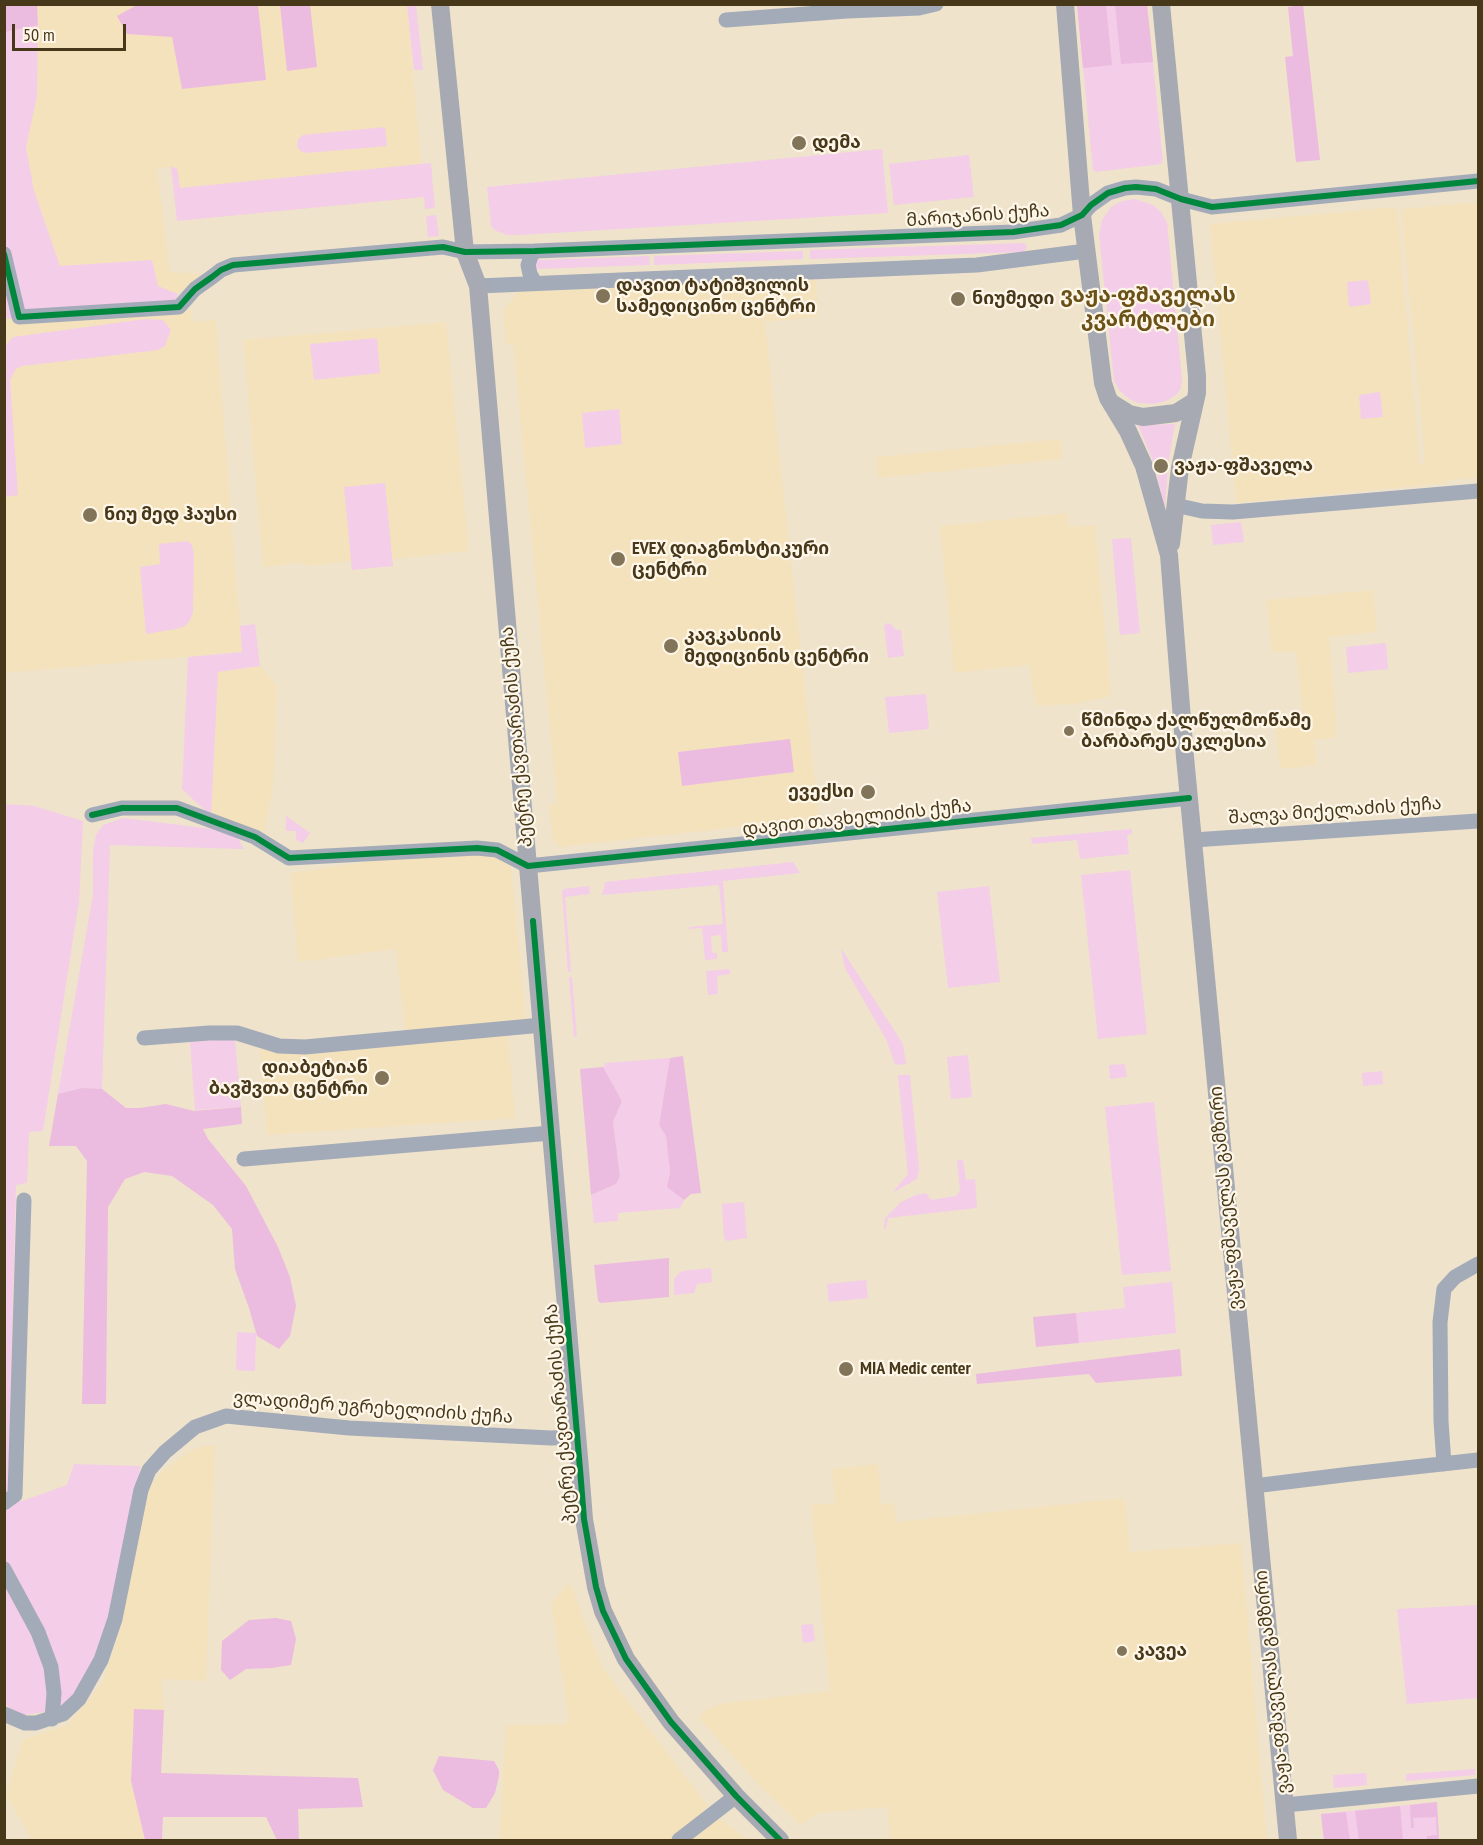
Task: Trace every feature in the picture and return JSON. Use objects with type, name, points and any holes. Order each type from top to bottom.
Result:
[{"type":"main road","name":"პეტრე ქავთარაძის ქუჩა","points":[[440,4],[465,252],[478,286],[584,1519],[596,1587],[608,1621],[626,1659],[670,1722],[736,1796],[780,1840]]},
{"type":"main road","name":"ვაჟა-ფშაველას გამზირი","points":[[1065,4],[1082,215],[1103,382],[1109,400],[1128,431],[1144,466],[1169,555],[1189,798],[1288,1840]]},
{"type":"main road","name":"ვაჟა-ფშაველას გამზირი","points":[[1161,4],[1197,364],[1195,401],[1185,441],[1169,555]]},
{"type":"main road","points":[[1109,400],[1129,414],[1143,417],[1176,413],[1195,401]]},
{"type":"street","points":[[726,20],[919,8],[936,4]]},
{"type":"street","name":"მარიჯანის ქუჩა","points":[[4,254],[19,317],[179,307],[195,289],[221,270],[233,265],[443,247],[465,252],[907,237],[1038,230],[1061,225],[1082,215],[1099,198],[1117,189],[1146,188],[1165,192],[1181,200],[1212,207],[1479,182]]},
{"type":"street","points":[[1038,230],[1041,257]]},
{"type":"street","points":[[535,250],[528,265],[535,283]]},
{"type":"street","points":[[478,286],[965,266],[1086,251]]},
{"type":"street","points":[[1175,505],[1202,511],[1233,512],[1479,491]]},
{"type":"street","name":"დავით თავხელიძის ქუჩა","points":[[528,866],[1189,798]]},
{"type":"street","points":[[92,815],[122,808],[177,808],[255,837],[289,858],[477,848],[497,850],[528,866]]},
{"type":"street","name":"შალვა მიქელაძის ქუჩა","points":[[1193,840],[1479,821]]},
{"type":"street","points":[[144,1038],[237,1033],[279,1046],[305,1047],[542,1025]]},
{"type":"street","points":[[244,1159],[551,1133]]},
{"type":"street","points":[[4,1503],[15,1495],[24,1200]]},
{"type":"street","points":[[1444,1464],[1440,1421],[1440,1322],[1444,1289],[1455,1277],[1479,1264]]},
{"type":"street","name":"ვლადიმერ უგრეხელიძის ქუჩა","points":[[4,1714],[25,1723],[36,1724],[63,1714],[79,1699],[101,1660],[115,1619],[141,1490],[149,1470],[165,1452],[195,1427],[226,1416],[349,1428],[551,1438],[578,1437]]},
{"type":"street","points":[[1254,1486],[1479,1460]]},
{"type":"street","points":[[4,1569],[38,1632],[51,1667],[54,1693],[52,1719]]},
{"type":"street","points":[[1285,1805],[1479,1786]]},
{"type":"street","points":[[679,1840],[736,1796]]},
{"type":"shaded area","points":[[5,4],[37,5],[38,25],[5,32]]},
{"type":"shaded area","points":[[5,5],[407,5],[424,197],[177,221],[171,167],[157,168],[170,272],[202,274],[178,294],[158,287],[152,260],[60,266],[34,191],[26,147],[5,149]]},
{"type":"shaded area","points":[[137,5],[258,5],[266,80],[182,89],[172,37],[127,34],[117,16]]},
{"type":"shaded area","points":[[280,5],[310,5],[317,67],[287,71]]},
{"type":"shaded area","points":[[407,5],[416,5],[423,70],[414,70]]},
{"type":"shaded area","points":[[1077,5],[1147,5],[1163,160],[1161,164],[1096,172],[1093,170]]},
{"type":"shaded area","points":[[1077,5],[1106,5],[1112,65],[1083,68]]},
{"type":"shaded area","points":[[1115,5],[1147,5],[1153,62],[1121,64]]},
{"type":"shaded area","points":[[1303,5],[1320,160],[1296,162],[1285,57],[1293,56],[1288,7]]},
{"type":"shaded area","points":[[38,25],[37,96],[26,147],[34,191],[60,266],[152,260],[158,286],[178,294],[176,300],[5,319],[5,32]]},
{"type":"shaded area","points":[[385,127],[387,146],[307,153],[300,151],[297,146],[298,139],[303,135]]},
{"type":"shaded area","points":[[882,149],[888,213],[520,235],[507,235],[494,230],[491,225],[487,187]]},
{"type":"shaded area","points":[[969,155],[974,197],[894,205],[889,164]]},
{"type":"shaded area","points":[[431,163],[435,208],[425,209],[424,197],[177,221],[171,167],[177,168],[180,188]]},
{"type":"shaded area","points":[[1135,199],[1153,205],[1167,222],[1182,379],[1181,388],[1176,395],[1154,404],[1138,403],[1129,399],[1119,390],[1114,381],[1099,235],[1102,220],[1111,207],[1122,201]]},
{"type":"shaded area","points":[[1478,202],[1478,478],[1236,503],[1210,224],[1397,207],[1420,464],[1425,463],[1401,209]]},
{"type":"shaded area","points":[[436,215],[439,236],[428,237],[426,216]]},
{"type":"shaded area","points":[[1024,243],[1027,247],[1024,252],[810,259],[810,250]]},
{"type":"shaded area","points":[[803,251],[803,259],[654,265],[654,256]]},
{"type":"shaded area","points":[[649,256],[650,265],[536,269],[531,263],[538,260]]},
{"type":"shaded area","name":"კავკასიის მედიცინის ცენტრი","points":[[816,279],[818,317],[765,322],[819,818],[560,847],[553,841],[549,805],[557,804],[513,343],[506,344],[503,311],[518,292]]},
{"type":"shaded area","points":[[1368,280],[1371,304],[1349,307],[1347,282]]},
{"type":"shaded area","points":[[176,300],[191,310],[192,322],[216,320],[242,652],[5,673],[5,319]]},
{"type":"shaded area","points":[[145,319],[163,320],[171,330],[165,346],[158,350],[22,366],[16,369],[10,380],[18,495],[5,497],[4,347],[13,337]]},
{"type":"shaded area","points":[[446,322],[469,551],[393,559],[393,566],[352,570],[351,561],[309,566],[301,563],[263,567],[243,340]]},
{"type":"shaded area","points":[[377,338],[380,373],[314,380],[310,344]]},
{"type":"shaded area","points":[[1380,392],[1383,417],[1361,419],[1359,395]]},
{"type":"shaded area","points":[[619,409],[622,444],[585,448],[582,413]]},
{"type":"shaded area","points":[[1175,424],[1168,465],[1165,509],[1155,466],[1138,425]]},
{"type":"shaded area","points":[[1061,439],[1062,459],[878,478],[876,457]]},
{"type":"shaded area","points":[[385,483],[393,566],[352,570],[344,487]]},
{"type":"shaded area","points":[[1067,513],[1069,527],[1095,525],[1111,696],[1075,704],[1036,706],[1029,665],[954,673],[940,526]]},
{"type":"shaded area","points":[[1241,522],[1244,542],[1213,545],[1211,525]]},
{"type":"shaded area","points":[[1131,538],[1140,633],[1120,635],[1112,539]]},
{"type":"shaded area","points":[[188,541],[192,545],[194,555],[193,613],[190,620],[185,626],[176,629],[146,634],[140,567],[160,564],[159,544]]},
{"type":"shaded area","points":[[1373,590],[1377,632],[1329,637],[1337,729],[1334,738],[1314,740],[1317,765],[1280,769],[1275,722],[1303,719],[1296,651],[1272,653],[1266,600]]},
{"type":"shaded area","points":[[887,623],[896,630],[901,630],[904,656],[888,658],[884,626]]},
{"type":"shaded area","points":[[255,624],[260,666],[218,672],[211,816],[182,789],[188,657],[242,652],[240,626]]},
{"type":"shaded area","points":[[1386,643],[1388,669],[1348,673],[1346,647]]},
{"type":"shaded area","points":[[260,666],[277,686],[273,787],[265,831],[250,832],[211,816],[218,672]]},
{"type":"shaded area","points":[[926,694],[929,729],[889,733],[885,697]]},
{"type":"shaded area","points":[[790,739],[794,772],[682,786],[678,752]]},
{"type":"shaded area","points":[[4,804],[34,806],[83,821],[79,901],[43,1131],[29,1132],[27,1183],[16,1185],[8,1503],[22,1501],[67,1485],[74,1464],[140,1466],[138,1488],[105,1631],[90,1668],[74,1699],[57,1710],[24,1715],[4,1703]]},
{"type":"shaded area","points":[[286,816],[310,833],[303,843],[296,840],[296,831],[286,831]]},
{"type":"shaded area","points":[[123,818],[220,830],[237,837],[244,849],[110,845],[102,1089],[82,1088],[58,1094],[93,895],[93,851],[96,835],[103,825]]},
{"type":"shaded area","points":[[1132,829],[1132,834],[1127,835],[1129,854],[1080,859],[1077,840],[1032,844],[1031,838]]},
{"type":"shaded area","points":[[478,852],[504,859],[511,864],[526,1021],[405,1030],[396,949],[298,962],[290,873],[386,859]]},
{"type":"shaded area","points":[[793,862],[800,873],[723,881],[728,952],[722,952],[721,935],[711,936],[712,953],[717,953],[717,959],[705,960],[702,928],[689,929],[689,927],[723,924],[719,885],[602,895],[605,882]]},
{"type":"shaded area","points":[[1130,870],[1147,1034],[1098,1039],[1081,875]]},
{"type":"shaded area","points":[[589,886],[590,894],[565,897],[571,971],[568,972],[562,891]]},
{"type":"shaded area","points":[[989,886],[1000,982],[948,988],[937,892]]},
{"type":"shaded area","points":[[841,948],[903,1044],[906,1064],[895,1065],[886,1039],[845,968]]},
{"type":"shaded area","points":[[730,969],[730,974],[717,976],[718,994],[708,995],[706,971]]},
{"type":"shaded area","points":[[569,977],[572,977],[577,1037],[574,1037]]},
{"type":"shaded area","points":[[508,1034],[515,1118],[267,1135],[259,1041]]},
{"type":"shaded area","points":[[235,1039],[241,1107],[195,1110],[190,1042]]},
{"type":"shaded area","points":[[968,1055],[972,1097],[951,1099],[947,1057]]},
{"type":"shaded area","points":[[683,1056],[701,1193],[691,1194],[684,1200],[667,1187],[670,1172],[666,1136],[659,1125],[670,1058]]},
{"type":"shaded area","points":[[670,1058],[659,1125],[666,1136],[670,1172],[668,1187],[684,1200],[680,1208],[618,1213],[618,1221],[594,1223],[591,1195],[616,1184],[620,1176],[613,1122],[622,1101],[603,1067],[606,1063]]},
{"type":"shaded area","points":[[1125,1064],[1127,1077],[1110,1079],[1109,1065]]},
{"type":"shaded area","points":[[603,1067],[622,1101],[613,1122],[620,1176],[616,1184],[591,1195],[580,1069]]},
{"type":"shaded area","points":[[1382,1071],[1383,1084],[1363,1086],[1362,1073]]},
{"type":"shaded area","points":[[898,1075],[910,1075],[919,1169],[917,1179],[892,1193],[908,1174]]},
{"type":"shaded area","points":[[82,1088],[102,1089],[126,1108],[166,1104],[194,1111],[241,1107],[242,1124],[203,1129],[208,1139],[246,1186],[278,1247],[290,1277],[296,1306],[290,1336],[279,1349],[257,1336],[235,1269],[232,1229],[213,1205],[172,1176],[144,1172],[125,1179],[108,1207],[106,1404],[82,1404],[87,1161],[76,1146],[49,1146],[58,1094]]},
{"type":"shaded area","points":[[1154,1102],[1171,1271],[1122,1275],[1105,1107]]},
{"type":"shaded area","points":[[957,1160],[963,1160],[966,1180],[975,1179],[977,1208],[888,1218],[886,1229],[884,1229],[885,1218],[901,1202],[916,1195],[926,1193],[931,1200],[956,1196],[960,1191]]},
{"type":"shaded area","points":[[744,1202],[747,1238],[727,1241],[724,1238],[722,1204]]},
{"type":"shaded area","points":[[669,1258],[669,1297],[601,1303],[598,1301],[594,1265]]},
{"type":"shaded area","points":[[711,1268],[712,1282],[697,1284],[694,1293],[674,1295],[674,1279],[682,1271]]},
{"type":"shaded area","points":[[866,1280],[868,1298],[829,1302],[827,1284]]},
{"type":"shaded area","points":[[1172,1282],[1176,1333],[1079,1343],[1076,1313],[1125,1308],[1123,1287]]},
{"type":"shaded area","points":[[1076,1313],[1079,1343],[1036,1347],[1033,1317]]},
{"type":"shaded area","points":[[237,1332],[256,1333],[255,1371],[236,1370]]},
{"type":"shaded area","points":[[1180,1349],[1182,1376],[1096,1383],[1089,1374],[977,1384],[976,1374]]},
{"type":"shaded area","points":[[215,1445],[206,1681],[161,1679],[164,1710],[134,1709],[131,1781],[145,1840],[32,1840],[6,1795],[22,1740],[67,1725],[103,1682],[122,1624],[144,1492],[162,1472],[189,1451]]},
{"type":"shaded area","points":[[878,1464],[881,1504],[894,1503],[896,1522],[1125,1498],[1130,1552],[1241,1543],[1267,1840],[890,1840],[887,1807],[818,1813],[800,1825],[756,1782],[698,1717],[711,1707],[726,1703],[830,1691],[811,1505],[835,1503],[832,1469]]},
{"type":"shaded area","points":[[570,1582],[602,1667],[714,1814],[748,1840],[499,1840],[506,1725],[565,1724],[568,1715],[551,1603]]},
{"type":"shaded area","points":[[1478,1605],[1478,1698],[1407,1704],[1397,1609]]},
{"type":"shaded area","points":[[276,1618],[291,1621],[296,1639],[291,1665],[246,1669],[230,1680],[221,1670],[222,1641],[249,1620]]},
{"type":"shaded area","points":[[813,1624],[815,1641],[803,1643],[801,1625]]},
{"type":"shaded area","points":[[134,1709],[164,1710],[161,1773],[358,1778],[363,1807],[298,1809],[299,1840],[277,1840],[266,1817],[163,1817],[162,1840],[145,1840],[131,1781]]},
{"type":"shaded area","points":[[439,1756],[494,1761],[499,1770],[499,1776],[495,1793],[486,1808],[473,1808],[443,1790],[433,1770]]},
{"type":"shaded area","points":[[1475,1769],[1475,1775],[1406,1781],[1406,1774]]},
{"type":"shaded area","points":[[1366,1773],[1367,1785],[1334,1788],[1333,1775]]},
{"type":"shaded area","points":[[1437,1802],[1439,1840],[1324,1840],[1321,1814]]},
{"type":"shaded area","points":[[1437,1802],[1439,1840],[1427,1840],[1427,1836],[1437,1835],[1436,1817],[1413,1818],[1414,1828],[1411,1828],[1410,1805]]},
{"type":"shaded area","points":[[1400,1806],[1403,1840],[1359,1840],[1355,1811]]},
{"type":"shaded area","points":[[1346,1812],[1350,1840],[1324,1840],[1321,1814]]},
{"type":"cycle path","points":[[4,254],[19,317],[179,307],[195,289],[221,270],[233,265],[443,247],[465,252],[535,251],[1013,232],[1061,225],[1082,215],[1091,205],[1108,193],[1125,188],[1156,189],[1181,199],[1212,207],[1478,181]]},
{"type":"cycle path","points":[[92,815],[122,808],[177,808],[255,837],[289,858],[477,848],[497,850],[528,866],[1189,798]]},
{"type":"cycle path","points":[[533,921],[584,1519],[596,1587],[603,1611],[626,1659],[671,1722],[736,1796],[780,1840]]},
{"type":"place","name":"დემა","points":[[799,143]]},
{"type":"place","name":"დავით ტატიშვილის სამედიცინო ცენტრი","points":[[603,296]]},
{"type":"place","name":"ნიუმედი","points":[[958,299]]},
{"type":"place","name":"ვაჟა-ფშაველა","points":[[1161,466]]},
{"type":"place","name":"ნიუ მედ ჰაუსი","points":[[90,515]]},
{"type":"place","name":"EVEX დიაგნოსტიკური ცენტრი","points":[[618,559]]},
{"type":"place","name":"კავკასიის მედიცინის ცენტრი","points":[[671,646]]},
{"type":"place","name":"წმინდა ქალწულმოწამე ბარბარეს ეკლესია","points":[[1069,731]]},
{"type":"place","name":"ევექსი","points":[[868,792]]},
{"type":"place","name":"დიაბეტიან ბავშვთა ცენტრი","points":[[382,1078]]},
{"type":"place","name":"MIA Medic center","points":[[846,1369]]},
{"type":"place","name":"კავეა","points":[[1122,1651]]},
{"type":"district","name":"ვაჟა-ფშაველას კვარტლები","points":[[1148,308]]}]
